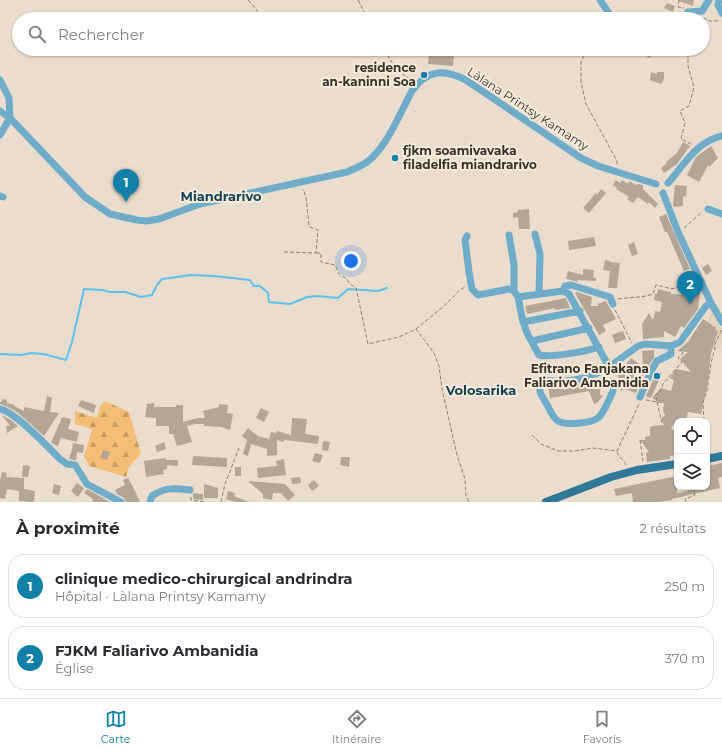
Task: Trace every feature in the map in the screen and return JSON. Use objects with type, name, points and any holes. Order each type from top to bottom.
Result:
[{"type":"main road","points":[[710,458],[722,456]]},
{"type":"main road","points":[[546,502],[611,477],[632,471],[674,464]]},
{"type":"street","points":[[600,0],[608,12]]},
{"type":"street","points":[[688,12],[702,11],[709,0]]},
{"type":"street","points":[[719,0],[718,5],[722,16]]},
{"type":"street","name":"Làlana Printsy Kamamy","points":[[0,111],[10,118],[82,194],[98,207],[110,214],[146,221],[159,219],[200,204],[347,172],[367,162],[383,144],[412,91],[418,83],[438,72],[455,74],[466,80],[581,158],[618,173],[656,184]]},
{"type":"street","points":[[0,80],[9,98],[10,118],[0,135]]},
{"type":"street","points":[[663,194],[668,190],[668,183],[698,148],[712,138],[722,136]]},
{"type":"street","points":[[668,183],[664,180],[660,180],[656,184],[656,189],[658,192],[663,194],[678,232],[711,303],[722,321]]},
{"type":"street","points":[[708,209],[722,214]]},
{"type":"street","points":[[509,234],[514,265],[516,294],[523,322],[539,355],[561,355],[599,347]]},
{"type":"street","points":[[535,234],[540,254],[539,294]]},
{"type":"street","points":[[467,236],[465,240],[471,284],[472,289],[478,295],[510,289],[516,294],[539,294],[563,291],[570,294],[609,368]]},
{"type":"street","points":[[563,291],[565,286],[571,285],[610,297],[614,302]]},
{"type":"street","points":[[614,391],[599,417],[592,421],[568,424],[559,422],[553,415],[546,401],[540,395],[539,391],[542,381],[544,380],[563,382],[600,373],[609,368],[634,348],[645,344],[671,346],[680,342],[706,306],[711,303]]},
{"type":"street","points":[[523,322],[580,311]]},
{"type":"street","points":[[532,341],[589,328]]},
{"type":"street","points":[[640,397],[657,361],[671,354],[671,346]]},
{"type":"street","points":[[0,409],[4,409],[20,420],[60,459],[67,464],[75,465],[87,484],[121,502]]},
{"type":"street","points":[[150,502],[152,496],[158,492],[170,488],[190,490]]},
{"type":"path","points":[[248,0],[258,12]]},
{"type":"path","points":[[358,0],[364,12]]},
{"type":"path","points":[[679,0],[678,7],[682,7]]},
{"type":"path","points":[[710,21],[714,22],[722,16]]},
{"type":"path","points":[[388,56],[398,71],[418,83]]},
{"type":"path","points":[[584,56],[580,70],[586,104],[616,161],[618,173]]},
{"type":"path","points":[[688,56],[688,66],[694,87],[689,106],[680,111],[685,123],[681,139],[698,148]]},
{"type":"path","points":[[301,182],[306,197],[309,226],[318,230],[316,253]]},
{"type":"path","points":[[678,232],[692,222],[703,211],[708,209]]},
{"type":"path","points":[[284,252],[321,253],[321,262],[335,265],[339,274],[347,279],[349,283],[356,288],[368,344],[400,337],[416,329],[460,290],[471,284]]},
{"type":"path","points":[[634,348],[614,302],[626,297],[646,297],[653,294],[656,285],[672,289],[681,286],[690,279]]},
{"type":"path","points":[[704,418],[703,403],[707,390],[715,348],[714,346],[722,330],[722,321]]},
{"type":"path","points":[[416,329],[434,353],[439,366],[442,389],[457,455],[465,479],[466,496],[469,502]]},
{"type":"path","points":[[662,423],[656,394],[659,394],[663,384],[682,362],[678,358],[683,353],[680,350],[680,342]]},
{"type":"path","points":[[617,451],[641,400],[657,402]]},
{"type":"path","points":[[532,435],[541,444],[558,451],[575,451],[594,448],[617,451]]},
{"type":"path","points":[[640,440],[644,469]]},
{"type":"path","points":[[220,502],[225,484],[239,448]]},
{"type":"path","points":[[617,451],[632,471]]},
{"type":"path","points":[[190,490],[191,500],[205,502]]},
{"type":"path","points":[[686,502],[685,499],[695,496],[694,490]]},
{"type":"shaded area","points":[[711,310],[722,331],[722,345],[717,350],[713,349],[714,344],[703,340]]},
{"type":"green space","points":[[105,401],[129,412],[141,454],[129,467],[126,477],[89,466],[84,456],[92,429],[75,424],[75,411],[97,418],[100,406]]},
{"type":"building","points":[[694,0],[693,6],[679,1]]},
{"type":"building","points":[[667,3],[675,6],[673,12],[664,8]]},
{"type":"building","points":[[429,56],[454,56],[453,66],[428,64]]},
{"type":"building","points":[[651,72],[657,74],[657,72],[664,72],[664,79],[661,84],[650,80]]},
{"type":"building","points":[[683,142],[690,146],[677,164],[664,173],[661,168],[677,153]]},
{"type":"building","points":[[711,146],[718,158],[709,167],[708,165],[699,182],[687,175],[696,157]]},
{"type":"building","points":[[616,180],[620,183],[622,180],[628,184],[629,181],[636,185],[643,185],[643,189],[658,204],[655,208],[649,202],[648,204],[638,197],[633,203],[627,199],[629,197],[616,189],[617,188],[613,185]]},
{"type":"building","points":[[675,185],[687,186],[686,197],[683,196],[683,206],[674,207],[673,205]]},
{"type":"building","points":[[601,189],[606,193],[589,213],[583,208],[596,193],[597,195]]},
{"type":"building","points":[[529,209],[530,229],[519,229],[518,217],[513,218],[513,213],[518,212],[518,210]]},
{"type":"building","points":[[666,214],[690,269],[684,271],[667,232],[665,232],[659,217]]},
{"type":"building","points":[[594,237],[596,246],[569,250],[568,241]]},
{"type":"building","points":[[634,242],[638,254],[632,256],[628,245]]},
{"type":"building","points":[[605,260],[620,263],[617,288],[608,288],[610,271],[603,270]]},
{"type":"building","points":[[708,264],[712,271],[706,275],[702,268]]},
{"type":"building","points":[[583,269],[594,270],[593,278],[596,278],[596,281],[577,280],[578,282],[566,278],[568,271],[583,275]]},
{"type":"building","points":[[695,280],[700,292],[698,309],[684,328],[681,326],[675,337],[664,331],[664,337],[655,338],[654,335],[654,338],[643,339],[642,324],[649,313],[653,320],[655,311],[660,312],[662,302],[654,300],[655,293],[657,294],[658,289],[671,292],[671,294],[684,295],[684,292],[689,293],[685,284]]},
{"type":"building","points":[[577,292],[592,297],[591,306],[598,306],[598,304],[606,301],[616,319],[603,325],[606,331],[599,335],[575,293]]},
{"type":"building","points":[[566,298],[570,308],[555,310],[555,308],[527,314],[525,306]]},
{"type":"building","points":[[703,319],[712,326],[716,327],[715,330],[718,331],[711,353],[708,381],[701,414],[688,412],[687,418],[674,418],[674,424],[671,427],[674,432],[674,455],[670,456],[670,459],[647,462],[646,453],[649,452],[640,440],[645,440],[645,437],[650,436],[650,427],[664,425],[661,418],[665,416],[663,411],[664,403],[657,403],[657,401],[652,398],[661,388],[671,391],[674,380],[670,378],[676,369],[691,372],[680,359],[688,352],[677,351],[688,342]]},
{"type":"building","points":[[623,331],[626,339],[615,343],[612,335]]},
{"type":"building","points":[[654,350],[654,358],[646,369],[636,393],[624,389],[621,391],[619,385],[622,384],[616,373],[628,367],[625,365],[631,358],[643,367],[642,351]]},
{"type":"building","points":[[657,371],[662,373],[651,398],[646,396]]},
{"type":"building","points":[[601,378],[600,395],[603,396],[597,403],[594,404],[589,391],[550,398],[548,386],[556,386],[556,388],[563,387],[563,390]]},
{"type":"building","points":[[47,396],[52,398],[50,412],[59,413],[44,436],[17,412],[0,404],[3,399],[7,400],[7,403],[15,405],[14,406],[24,411],[24,407],[44,411]]},
{"type":"building","points":[[81,400],[96,405],[94,413],[78,406]]},
{"type":"building","points":[[154,403],[154,407],[176,407],[176,405],[183,405],[183,422],[198,418],[205,418],[203,411],[219,407],[219,404],[228,405],[227,413],[233,414],[230,430],[221,427],[204,426],[204,424],[187,426],[192,442],[177,446],[173,434],[169,434],[169,426],[156,426],[156,418],[145,417],[147,404]]},
{"type":"building","points":[[261,408],[269,412],[264,422],[256,418]]},
{"type":"building","points":[[2,415],[18,426],[7,433],[6,426],[10,426]]},
{"type":"building","points":[[62,417],[71,419],[68,429],[79,432],[77,442],[61,438],[58,446],[51,443]]},
{"type":"building","points":[[292,418],[307,419],[305,434],[319,436],[318,444],[285,440],[283,442],[277,440],[277,455],[267,456],[267,449],[251,444],[248,456],[243,454],[247,440],[242,436],[248,428],[258,436],[269,439],[271,432],[276,433],[277,431],[291,435]]},
{"type":"building","points":[[323,441],[330,442],[328,451],[322,450]]},
{"type":"building","points":[[164,442],[166,449],[157,452],[155,446]]},
{"type":"building","points":[[73,443],[84,445],[83,453],[77,452],[76,460],[69,459]]},
{"type":"building","points":[[103,450],[110,452],[107,460],[100,458]]},
{"type":"building","points":[[315,453],[323,455],[320,463],[312,461]]},
{"type":"building","points":[[193,456],[227,458],[227,467],[192,465]]},
{"type":"building","points":[[341,457],[350,457],[349,467],[340,465]]},
{"type":"building","points":[[166,458],[166,460],[178,460],[178,466],[167,465],[167,469],[163,470],[164,474],[146,477],[144,461]]},
{"type":"building","points":[[284,459],[286,475],[258,478],[257,468],[277,466],[276,461]]},
{"type":"building","points":[[722,463],[722,477],[718,478],[720,488],[658,502],[633,502],[632,493],[616,496],[614,489],[674,477],[674,490],[677,490],[677,493],[688,490],[710,490],[710,465]]},
{"type":"building","points":[[23,465],[30,466],[28,477],[22,477]]},
{"type":"building","points":[[235,467],[241,467],[241,476],[235,476]]},
{"type":"building","points":[[2,472],[7,473],[6,477],[24,478],[24,489],[35,491],[34,502],[19,501],[19,491],[7,489],[5,499],[0,498],[0,481]]},
{"type":"building","points":[[300,477],[301,483],[292,484],[291,478]]},
{"type":"building","points":[[128,478],[140,502],[126,502],[124,498],[117,494],[115,490],[125,485],[123,480]]},
{"type":"building","points":[[314,480],[319,486],[312,491],[308,485]]},
{"type":"building","points":[[248,481],[285,484],[295,495],[288,501],[281,493],[273,493],[272,500],[263,498],[263,494]]},
{"type":"building","points":[[77,483],[84,488],[78,497],[71,491]]},
{"type":"building","points":[[54,484],[61,486],[59,495],[52,493]]},
{"type":"building","points":[[204,484],[218,488],[218,498],[204,498]]},
{"type":"building","points":[[87,489],[110,502],[92,502],[93,499],[84,493]]},
{"type":"building","points":[[228,491],[235,493],[234,496],[249,502],[236,502],[226,499]]},
{"type":"building","points":[[193,493],[203,494],[203,500],[193,499]]},
{"type":"waterway","points":[[0,354],[43,354],[66,360],[72,342],[84,289],[125,292],[141,297],[152,295],[162,279],[191,275],[214,276],[250,280],[254,286],[260,286],[268,293],[269,302],[290,304],[307,297],[317,296],[338,298],[348,289],[378,291],[387,288]]},
{"type":"place","name":"residence an-kaninni Soa","points":[[424,75]]},
{"type":"place","name":"fjkm soamivavaka filadelfia miandrarivo","points":[[395,158]]},
{"type":"place","name":"clinique medico-chirurgical andrindra","points":[[126,202]]},
{"type":"place","name":"FJKM Faliarivo Ambanidia","points":[[690,304]]},
{"type":"place","name":"Efitrano Fanjakana Faliarivo Ambanidia","points":[[657,376]]},
{"type":"district","name":"Miandrarivo","points":[[221,196]]},
{"type":"district","name":"Volosarika","points":[[481,390]]}]
